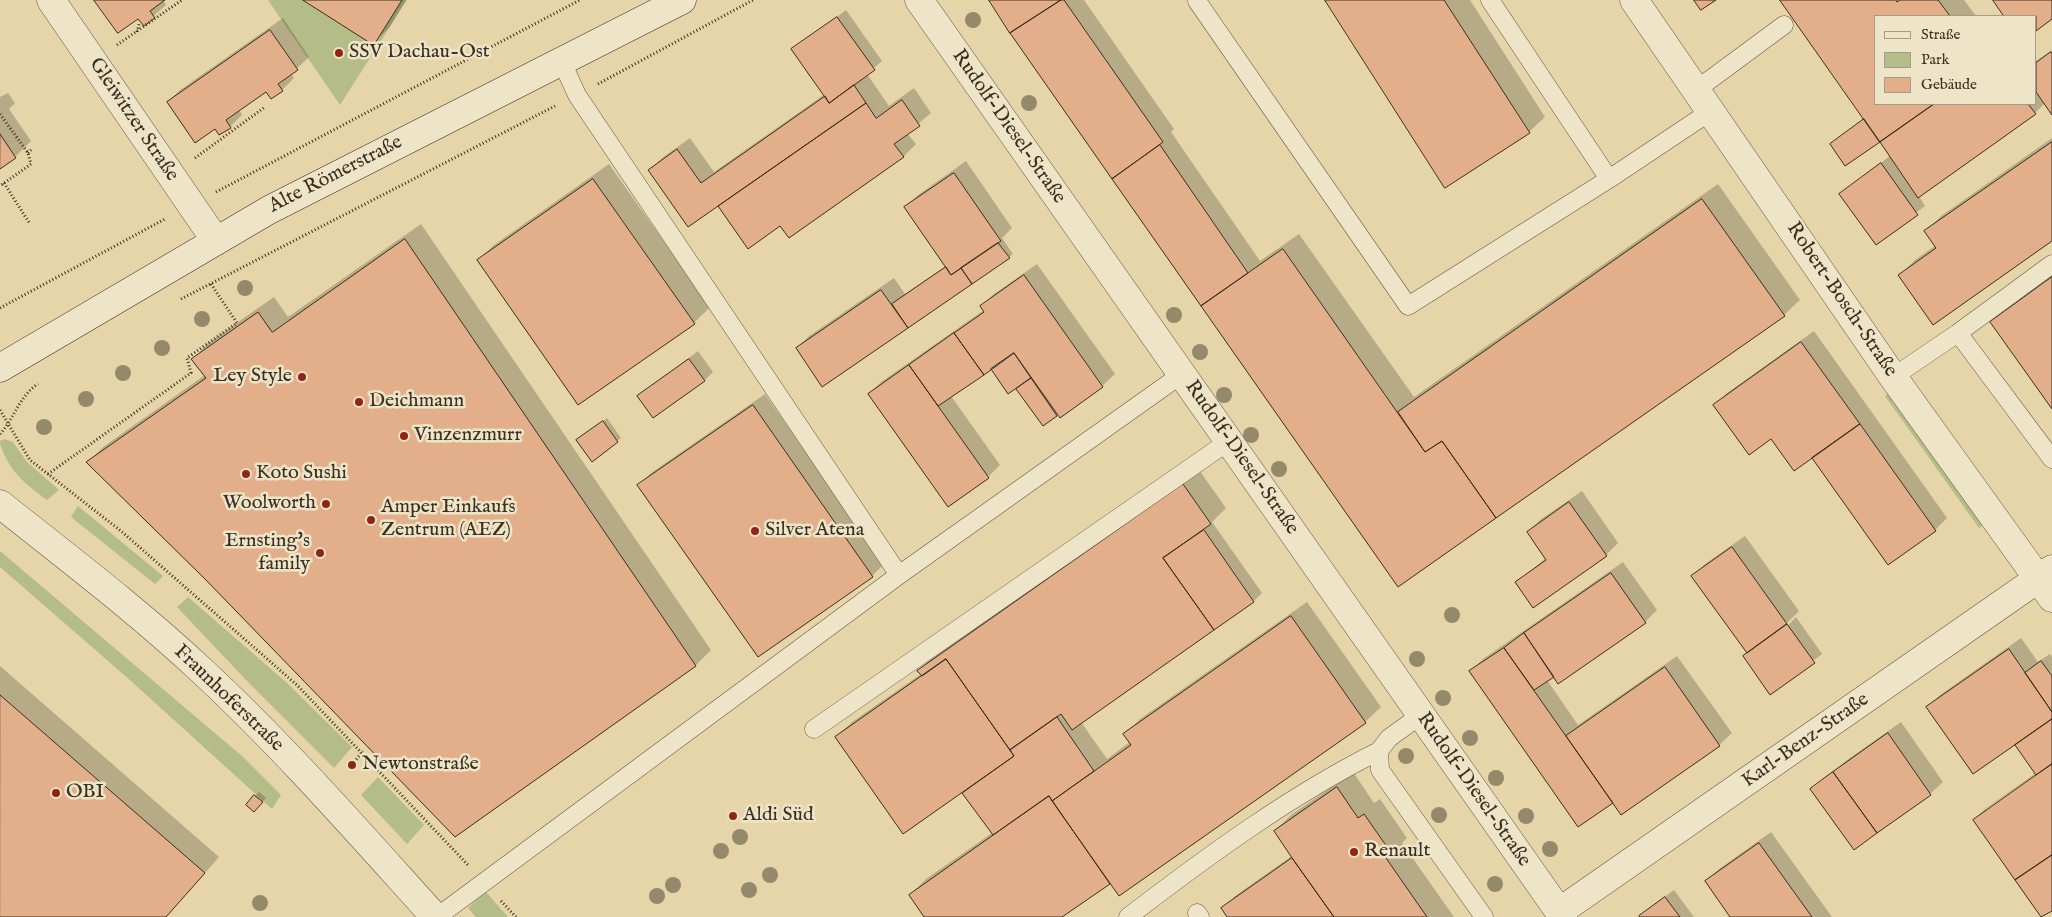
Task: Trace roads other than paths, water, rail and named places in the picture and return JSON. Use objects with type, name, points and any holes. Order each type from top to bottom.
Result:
[{"type":"street","name":"Gleiwitzer Straße","points":[[51,0],[216,240]]},
{"type":"street","name":"Alte Römerstraße","points":[[0,368],[269,210],[682,0]]},
{"type":"street","name":"Rudolf-Diesel-Straße","points":[[919,0],[1561,914]]},
{"type":"street","name":"Robert-Bosch-Straße","points":[[1634,0],[1893,377],[2048,582]]},
{"type":"street","name":"Fraunhoferstraße","points":[[0,504],[130,608],[200,668],[242,708],[436,917]]},
{"type":"street","name":"Karl-Benz-Straße","points":[[1561,914],[2048,582]]},
{"type":"lane","points":[[1490,0],[1609,179]]},
{"type":"lane","points":[[1197,2],[1408,306],[1609,179],[1704,100],[1784,25]]},
{"type":"lane","points":[[561,60],[577,95],[899,575]]},
{"type":"lane","points":[[1893,377],[1958,334],[2052,264]]},
{"type":"lane","points":[[1958,334],[2052,459]]},
{"type":"lane","points":[[436,917],[899,575],[1182,374]]},
{"type":"lane","points":[[814,730],[1229,441]]},
{"type":"lane","points":[[1128,917],[1194,867],[1330,776],[1379,751],[1389,738],[1421,715]]},
{"type":"lane","points":[[1379,751],[1380,770],[1484,917]]},
{"type":"place","name":"SSV Dachau-Ost","points":[[339,53]]},
{"type":"place","name":"Ley Style","points":[[302,377]]},
{"type":"place","name":"Deichmann","points":[[359,402]]},
{"type":"place","name":"Vinzenzmurr","points":[[404,436]]},
{"type":"place","name":"Koto Sushi","points":[[246,474]]},
{"type":"place","name":"Woolworth","points":[[326,504]]},
{"type":"place","name":"Amper Einkaufs Zentrum (AEZ)","points":[[371,520]]},
{"type":"place","name":"Silver Atena","points":[[755,531]]},
{"type":"place","name":"Ernsting's family","points":[[320,553]]},
{"type":"place","name":"Newtonstraße","points":[[352,765]]},
{"type":"place","name":"OBI","points":[[56,793]]},
{"type":"place","name":"Aldi Süd","points":[[733,816]]},
{"type":"place","name":"Renault","points":[[1354,852]]}]
